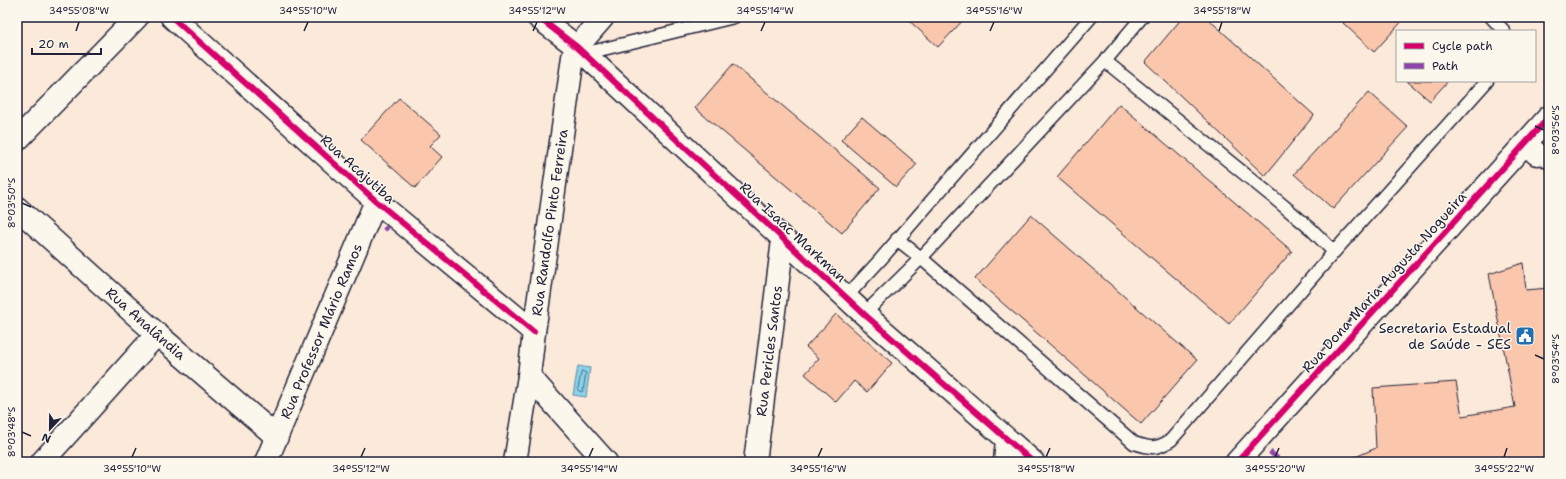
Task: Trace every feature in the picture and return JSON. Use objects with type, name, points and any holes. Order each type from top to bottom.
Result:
[{"type":"street","points":[[17,140],[137,17]]},
{"type":"street","name":"Rua Acajutiba","points":[[172,17],[376,201],[534,332]]},
{"type":"street","name":"Rua Isaac Markman","points":[[538,17],[580,50],[864,314],[1034,462]]},
{"type":"street","name":"Rua Randolfo Pinto Ferreira","points":[[515,462],[529,376],[573,57],[580,50],[603,17]]},
{"type":"street","name":"Rua Dona Maria Augusta Nogueira","points":[[1237,462],[1537,154],[1549,117]]},
{"type":"street","name":"Rua Professor Mário Ramos","points":[[266,462],[376,201]]},
{"type":"street","name":"Rua Analândia","points":[[17,208],[158,334],[277,437]]},
{"type":"street","name":"Rua Pericles Santos","points":[[755,462],[783,240]]},
{"type":"street","points":[[42,462],[158,334]]},
{"type":"street","points":[[529,376],[606,462]]},
{"type":"street","points":[[1005,462],[1008,440]]},
{"type":"lane","points":[[580,50],[734,17]]},
{"type":"lane","points":[[846,297],[1091,17]]},
{"type":"lane","points":[[864,314],[921,258],[1105,61],[1142,17]]},
{"type":"lane","points":[[1491,17],[1503,30]]},
{"type":"lane","points":[[1105,61],[1273,197],[1311,229],[1334,252]]},
{"type":"lane","points":[[897,239],[921,258],[1134,443],[1150,448],[1162,446],[1171,440],[1334,252],[1486,82]]},
{"type":"water","points":[[578,366],[590,368],[586,397],[573,395]]},
{"type":"building","points":[[905,17],[966,17],[938,47]]},
{"type":"building","points":[[1183,17],[1206,17],[1314,115],[1265,176],[1145,62]]},
{"type":"building","points":[[1349,17],[1406,17],[1374,52],[1343,23]]},
{"type":"building","points":[[733,64],[880,188],[842,233],[695,108]]},
{"type":"building","points":[[1408,82],[1447,82],[1430,101]]},
{"type":"building","points":[[1369,92],[1408,127],[1333,209],[1294,174]]},
{"type":"building","points":[[399,98],[441,134],[430,146],[442,157],[415,188],[361,140]]},
{"type":"building","points":[[1119,104],[1292,251],[1229,324],[1057,177]]},
{"type":"building","points":[[862,117],[917,164],[896,187],[841,140]]},
{"type":"building","points":[[1031,215],[1197,360],[1141,424],[975,279]]},
{"type":"building","name":"Secretaria Estadual de Saúde - SES","points":[[1523,263],[1526,290],[1549,288],[1549,462],[1344,462],[1376,448],[1373,388],[1456,382],[1462,416],[1515,407],[1489,274]]},
{"type":"building","points":[[836,314],[892,363],[867,392],[854,381],[836,402],[805,374],[819,358],[806,347]]},
{"type":"marked path","points":[[384,227],[387,230]]},
{"type":"marked path","points":[[1270,452],[1282,462]]},
{"type":"cycle path","points":[[172,17],[376,201],[534,332]]},
{"type":"cycle path","points":[[538,17],[577,47],[864,314],[1033,462]]},
{"type":"cycle path","points":[[1237,462],[1549,117]]},
{"type":"place","name":"Secretaria Estadual de Saúde - SES","points":[[1525,336]]}]
